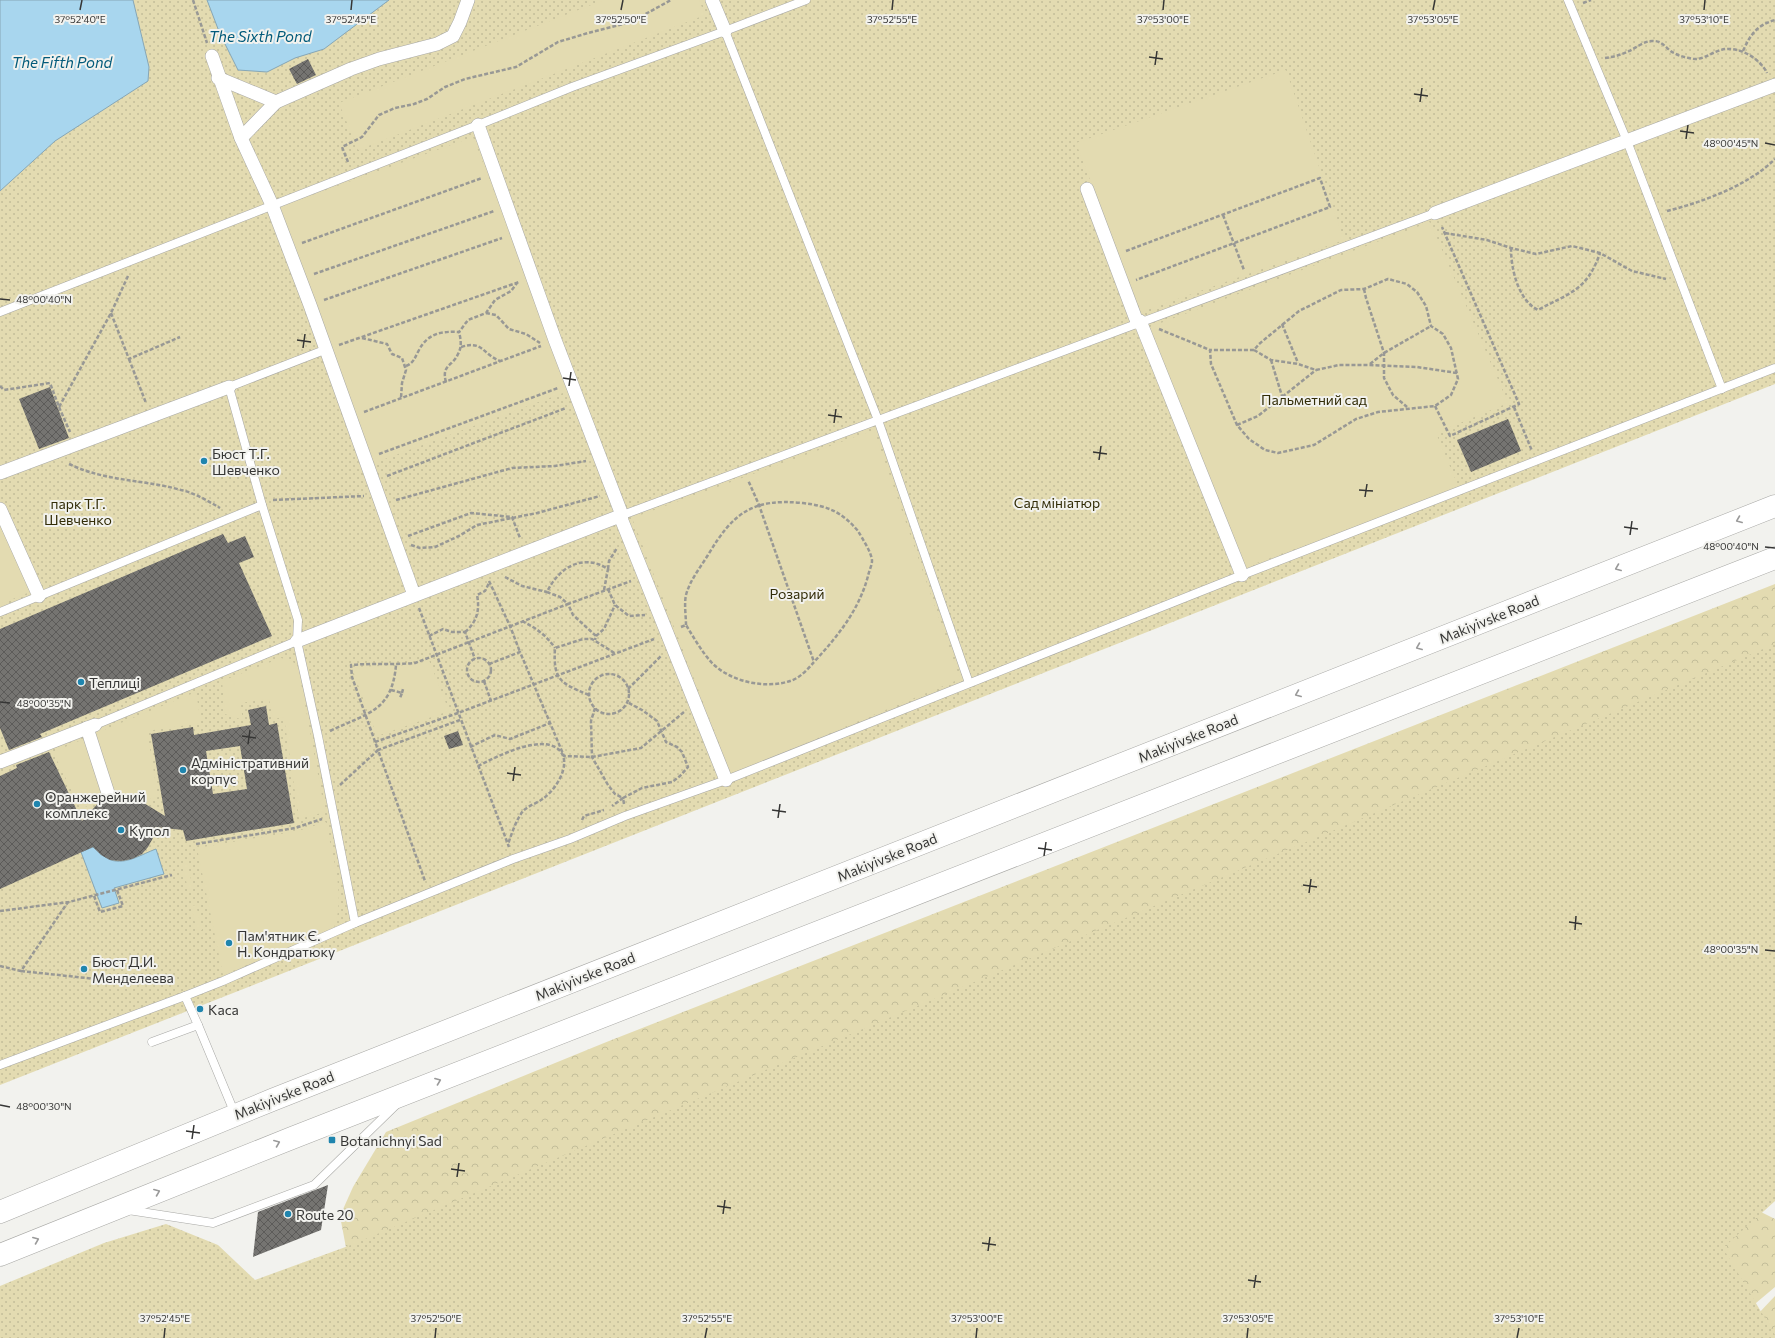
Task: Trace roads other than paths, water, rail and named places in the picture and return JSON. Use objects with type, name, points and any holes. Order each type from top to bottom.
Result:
[{"type":"main road","name":"Makiyivske Road","points":[[0,1212],[235,1115],[1775,506]]},
{"type":"main road","points":[[0,1255],[410,1092],[1775,558]]},
{"type":"street","points":[[242,138],[276,102],[351,69],[379,59],[437,44],[452,36],[460,22],[468,0]]},
{"type":"street","points":[[712,0],[725,31]]},
{"type":"street","points":[[212,56],[218,78],[242,138],[272,205],[327,349],[380,500],[397,540],[414,595]]},
{"type":"street","points":[[218,78],[276,102]]},
{"type":"street","points":[[1435,212],[1773,85]]},
{"type":"street","points":[[478,125],[532,277],[601,456],[628,536],[726,780]]},
{"type":"street","points":[[1087,189],[1123,285],[1242,575]]},
{"type":"street","points":[[0,473],[229,387]]},
{"type":"street","points":[[0,509],[39,596]]},
{"type":"street","points":[[297,641],[414,595],[484,572],[526,551],[621,516]]},
{"type":"street","points":[[0,762],[91,727],[108,793]]},
{"type":"lane","points":[[0,312],[478,125],[572,86],[806,0]]},
{"type":"lane","points":[[1568,0],[1627,141],[1722,389]]},
{"type":"lane","points":[[725,31],[878,420],[969,683]]},
{"type":"lane","points":[[621,516],[1435,212]]},
{"type":"lane","points":[[327,349],[229,387],[261,503],[298,620],[297,641],[318,736],[355,923]]},
{"type":"lane","points":[[0,1065],[224,981],[355,923],[513,859],[570,840],[625,816],[726,780],[1242,575],[1775,368]]},
{"type":"lane","points":[[0,612],[232,517],[261,503]]},
{"type":"lane","points":[[91,727],[297,641]]},
{"type":"lane","points":[[185,996],[235,1115]]},
{"type":"lane","points":[[152,1042],[198,1025]]},
{"type":"lane","points":[[115,1209],[213,1223],[314,1185],[410,1092]]},
{"type":"water","name":"The Fifth Pond","points":[[0,0],[133,0],[149,67],[148,81],[55,141],[0,191]]},
{"type":"water","name":"The Sixth Pond","points":[[207,0],[389,0],[324,49],[295,58],[267,72],[238,70],[220,34]]},
{"type":"water","points":[[93,847],[106,858],[117,861],[128,860],[156,849],[164,874],[114,888],[119,903],[102,908],[81,852]]},
{"type":"place","name":"Бюст Т.Г. Шевченко","points":[[204,461]]},
{"type":"place","name":"Теплиці","points":[[81,682]]},
{"type":"place","name":"Адміністративний корпус","points":[[183,770]]},
{"type":"place","name":"Оранжерейний комплекс","points":[[37,804]]},
{"type":"place","name":"Купол","points":[[121,830]]},
{"type":"place","name":"Пам'ятник Є. Н. Кондратюку","points":[[229,943]]},
{"type":"place","name":"Бюст Д.И. Менделеева","points":[[84,969]]},
{"type":"place","name":"Каса","points":[[200,1009]]},
{"type":"place","name":"Botanichnyi Sad","points":[[332,1140]]},
{"type":"place","name":"Route 20","points":[[288,1214]]},
{"type":"park label","name":"Пальметний сад","points":[[1314,399]]},
{"type":"park label","name":"Сад мініатюр","points":[[1057,502]]},
{"type":"park label","name":"парк Т.Г. Шевченко","points":[[78,512]]},
{"type":"park label","name":"Розарий","points":[[797,593]]}]
